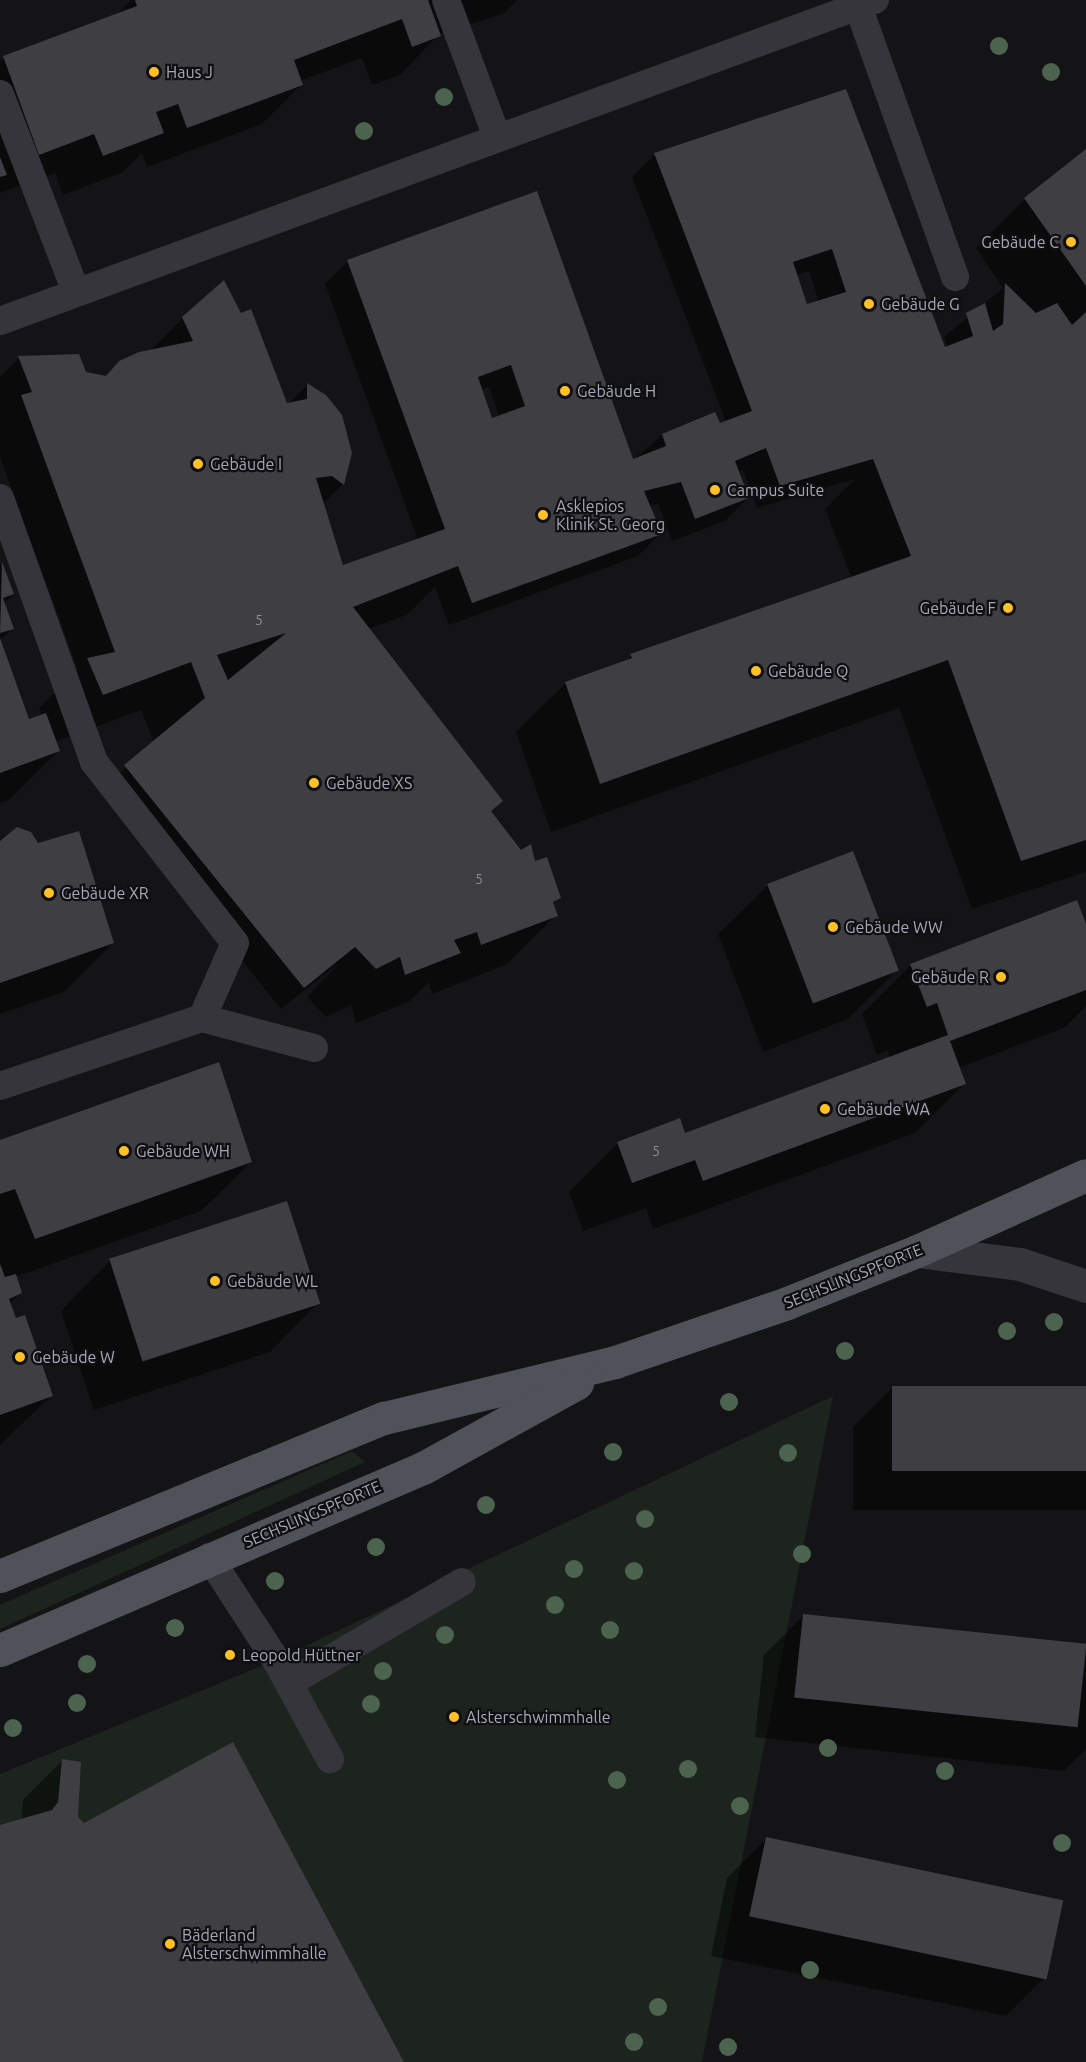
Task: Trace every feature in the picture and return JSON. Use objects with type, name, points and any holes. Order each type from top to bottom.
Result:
[{"type":"main road","name":"SECHSLINGSPFORTE","points":[[0,1576],[384,1418],[615,1362],[787,1303],[917,1251],[1086,1175]]},
{"type":"main road","name":"SECHSLINGSPFORTE","points":[[0,1650],[209,1557],[423,1468],[615,1362]]},
{"type":"street","points":[[917,1251],[1020,1264],[1086,1286]]},
{"type":"lane","points":[[446,0],[497,137]]},
{"type":"lane","points":[[0,321],[867,3],[955,277]]},
{"type":"lane","points":[[0,94],[76,292]]},
{"type":"lane","points":[[0,498],[94,762],[235,943],[202,1018]]},
{"type":"lane","points":[[0,1086],[202,1018],[314,1048]]},
{"type":"lane","points":[[209,1557],[289,1683],[330,1759]]},
{"type":"lane","points":[[289,1683],[462,1582]]},
{"type":"shaded area","name":"Alsterschwimmhalle","points":[[833,1396],[702,2062],[0,2062],[0,1774],[276,1660]]},
{"type":"shaded area","points":[[352,1451],[365,1462],[0,1629],[0,1605]]},
{"type":"building","name":"Haus J","points":[[135,0],[428,0],[441,36],[412,47],[402,19],[294,60],[303,85],[187,128],[178,104],[156,112],[164,133],[103,156],[94,134],[39,155],[3,56],[137,6]]},
{"type":"building","points":[[846,89],[945,347],[973,336],[966,313],[985,303],[993,331],[1003,324],[1005,283],[1036,313],[1057,303],[1072,325],[1086,312],[1086,840],[1021,861],[948,660],[600,784],[565,682],[632,658],[630,654],[911,556],[873,459],[780,486],[766,448],[735,461],[749,498],[695,519],[681,482],[644,491],[662,534],[472,603],[458,566],[353,607],[503,801],[491,811],[521,850],[531,844],[535,861],[547,857],[561,898],[553,902],[558,916],[481,945],[477,932],[454,940],[461,953],[405,975],[400,957],[376,969],[355,947],[304,988],[124,765],[205,698],[191,662],[103,695],[87,658],[115,652],[21,395],[32,392],[18,356],[79,354],[86,372],[106,376],[119,361],[139,352],[193,341],[182,317],[224,280],[241,313],[251,309],[287,403],[307,399],[307,383],[326,395],[342,415],[352,453],[344,485],[332,476],[316,478],[343,565],[445,529],[347,260],[537,191],[633,459],[666,446],[662,434],[715,412],[720,423],[752,411],[654,153]],"holes":[[[832,249],[846,292],[807,304],[793,262]],[[511,365],[525,406],[492,418],[478,377]],[[286,633],[228,680],[217,655]]]},
{"type":"building","name":"Gebäude C","points":[[1086,149],[1086,286],[1024,198]]},
{"type":"building","points":[[0,157],[7,175],[0,177]]},
{"type":"building","points":[[2,562],[14,594],[3,598],[14,629],[0,633]]},
{"type":"building","points":[[0,638],[29,719],[46,713],[60,751],[0,773]]},
{"type":"building","name":"Gebäude XR","points":[[17,827],[31,832],[38,843],[79,831],[114,943],[0,983],[0,841]]},
{"type":"building","name":"Gebäude WW","points":[[853,851],[899,970],[813,1003],[767,884]]},
{"type":"building","points":[[1077,900],[1086,924],[1086,990],[950,1041],[966,1084],[703,1181],[695,1160],[632,1183],[617,1142],[680,1118],[685,1133],[948,1035],[937,1003],[927,1007],[910,964]]},
{"type":"building","name":"Gebäude WH","points":[[219,1062],[252,1162],[35,1239],[15,1189],[0,1194],[0,1140]]},
{"type":"building","name":"Gebäude WL","points":[[287,1201],[320,1304],[143,1362],[109,1259]]},
{"type":"building","name":"Gebäude W","points":[[0,1264],[5,1277],[16,1274],[22,1293],[9,1299],[16,1318],[25,1315],[53,1396],[0,1415]]},
{"type":"building","points":[[892,1386],[1086,1386],[1086,1471],[892,1471]]},
{"type":"building","points":[[803,1614],[1086,1644],[1078,1727],[794,1698]]},
{"type":"building","name":"Bäderland Alsterschwimmhalle","points":[[233,1742],[404,2062],[0,2062],[0,1825],[52,1810],[58,1802],[62,1759],[81,1762],[78,1817],[84,1823]]},
{"type":"building","points":[[766,1837],[1063,1900],[1047,1979],[749,1916]]},
{"type":"place","name":"Haus J","points":[[154,72]]},
{"type":"place","name":"Gebäude C","points":[[1071,242]]},
{"type":"place","name":"Gebäude G","points":[[869,304]]},
{"type":"place","name":"Gebäude H","points":[[565,391]]},
{"type":"place","name":"Gebäude I","points":[[198,464]]},
{"type":"place","name":"Campus Suite","points":[[715,490]]},
{"type":"place","name":"Asklepios Klinik St. Georg","points":[[543,515]]},
{"type":"place","name":"Gebäude F","points":[[1008,608]]},
{"type":"place","name":"Gebäude Q","points":[[756,671]]},
{"type":"place","name":"Gebäude XS","points":[[314,783]]},
{"type":"place","name":"Gebäude XR","points":[[49,893]]},
{"type":"place","name":"Gebäude WW","points":[[833,927]]},
{"type":"place","name":"Gebäude R","points":[[1001,977]]},
{"type":"place","name":"Gebäude WA","points":[[825,1109]]},
{"type":"place","name":"Gebäude WH","points":[[124,1151]]},
{"type":"place","name":"Gebäude WL","points":[[215,1281]]},
{"type":"place","name":"Gebäude W","points":[[20,1357]]},
{"type":"place","name":"Leopold Hüttner","points":[[230,1655]]},
{"type":"place","name":"Alsterschwimmhalle","points":[[454,1717]]},
{"type":"place","name":"Bäderland Alsterschwimmhalle","points":[[170,1944]]}]
